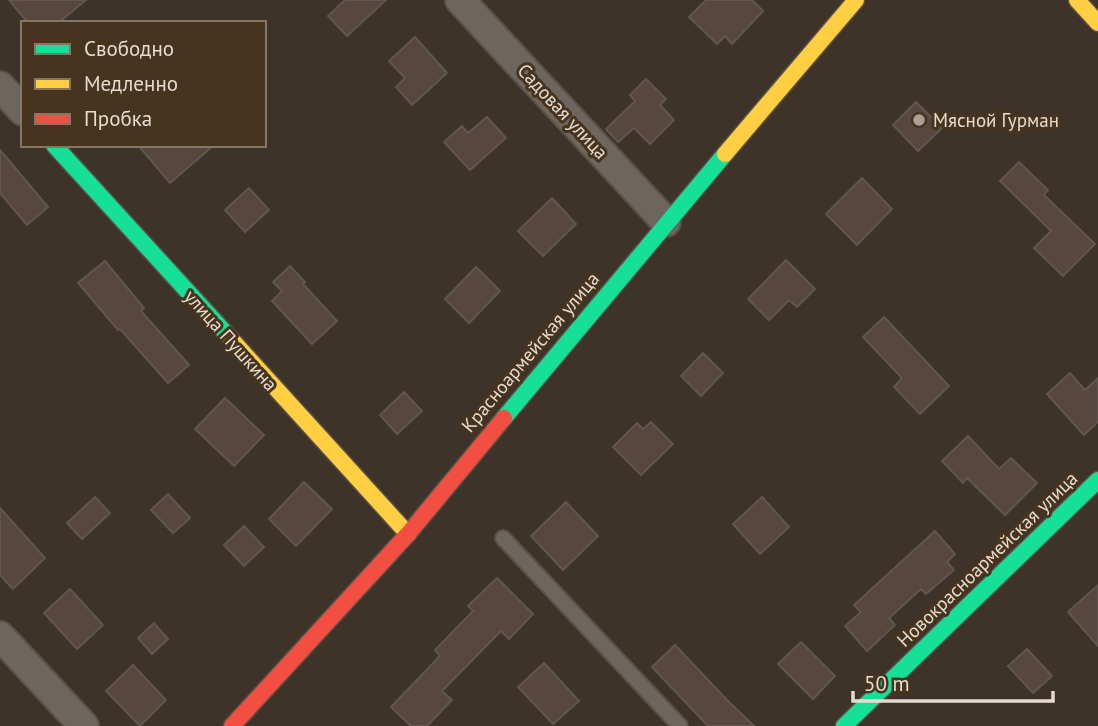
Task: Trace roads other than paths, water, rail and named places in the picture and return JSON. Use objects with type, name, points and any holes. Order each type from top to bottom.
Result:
[{"type":"street","name":"Садовая улица","points":[[460,0],[666,222]]},
{"type":"street","name":"Красноармейская улица","points":[[232,726],[408,534],[666,222],[856,0]]},
{"type":"street","points":[[1077,0],[1098,23]]},
{"type":"street","points":[[0,86],[21,109]]},
{"type":"street","name":"улица Пушкина","points":[[56,147],[408,534]]},
{"type":"street","name":"Новокрасноармейская улица","points":[[844,726],[1098,480]]},
{"type":"street","points":[[0,636],[84,726]]},
{"type":"lane","points":[[503,538],[680,726]]},
{"type":"place","name":"Мясной Гурман","points":[[919,120]]}]
